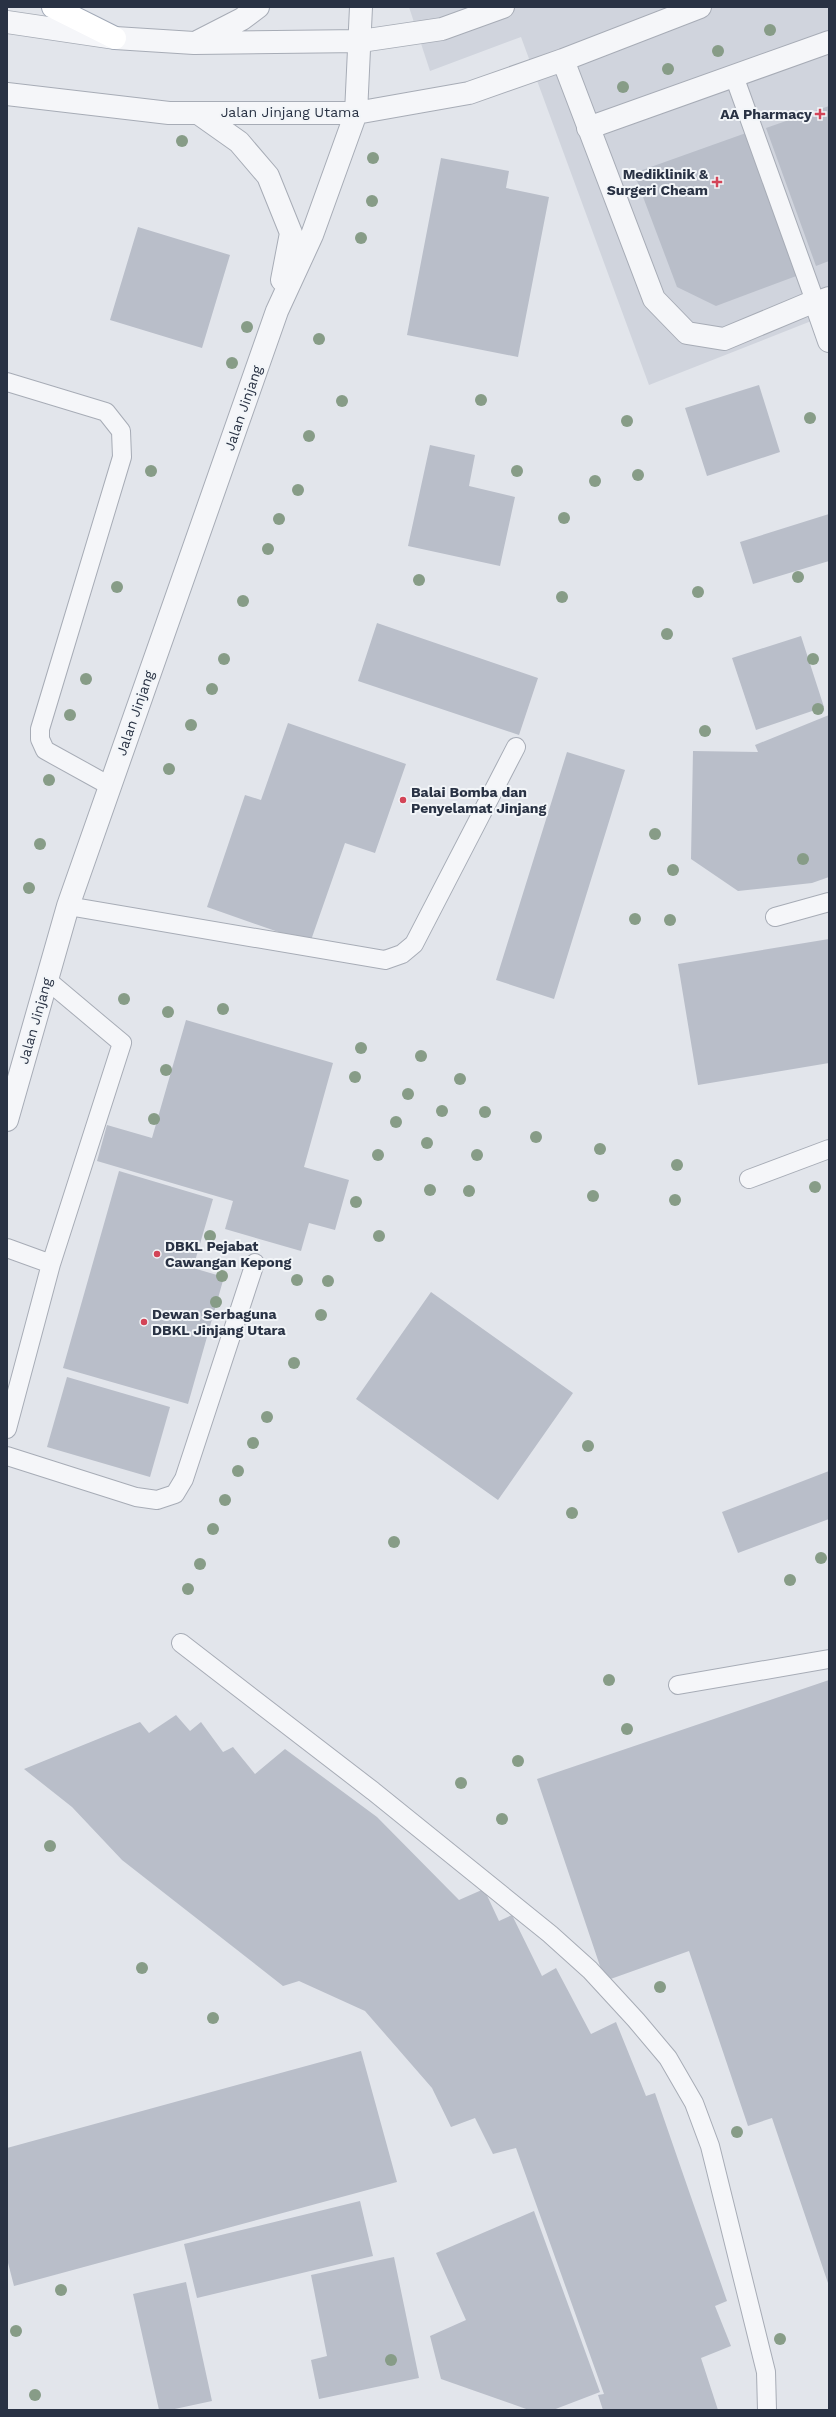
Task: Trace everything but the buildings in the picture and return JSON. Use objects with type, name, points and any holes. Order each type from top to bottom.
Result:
[{"type":"main road","points":[[53,7],[115,38]]},
{"type":"street","points":[[194,43],[242,19],[258,7]]},
{"type":"street","name":"Jalan Jinjang","points":[[7,1120],[68,906],[277,311],[312,235],[356,113],[361,41],[361,7]]},
{"type":"street","points":[[7,22],[115,38],[194,43],[361,41],[442,29],[503,7]]},
{"type":"street","name":"Jalan Jinjang Utama","points":[[7,94],[169,113],[356,113],[469,93],[563,60],[700,7]]},
{"type":"street","points":[[588,128],[829,42]]},
{"type":"street","points":[[563,60],[654,299],[687,333],[724,339],[822,298],[829,341]]},
{"type":"street","name":"Jalan Jinjang","points":[[198,113],[239,142],[268,176],[291,232],[277,311]]},
{"type":"lane","points":[[734,76],[822,298]]},
{"type":"lane","points":[[7,382],[106,412],[121,431],[122,457],[40,728],[40,739],[45,750],[110,786]]},
{"type":"lane","points":[[68,906],[385,960],[402,954],[414,944],[516,747]]},
{"type":"lane","points":[[775,917],[829,902]]},
{"type":"lane","points":[[7,1429],[51,1264],[122,1043],[47,980]]},
{"type":"lane","points":[[749,1179],[829,1150]]},
{"type":"lane","points":[[7,1248],[51,1264]]},
{"type":"lane","points":[[7,1456],[136,1497],[157,1500],[175,1494],[184,1479],[255,1263]]},
{"type":"lane","points":[[180,1643],[372,1791],[550,1934],[590,1970],[636,2020],[668,2058],[694,2103],[710,2146],[766,2372],[767,2410]]},
{"type":"lane","points":[[678,1685],[829,1659]]},
{"type":"shaded area","points":[[409,7],[829,7],[829,314],[649,385],[521,37],[430,71]]},
{"type":"place","name":"AA Pharmacy","points":[[820,114]]},
{"type":"place","name":"Mediklinik & Surgeri Cheam","points":[[717,182]]},
{"type":"place","name":"Balai Bomba dan Penyelamat Jinjang","points":[[403,800]]},
{"type":"place","name":"DBKL Pejabat Cawangan Kepong","points":[[157,1254]]},
{"type":"place","name":"Dewan Serbaguna DBKL Jinjang Utara","points":[[144,1322]]}]
